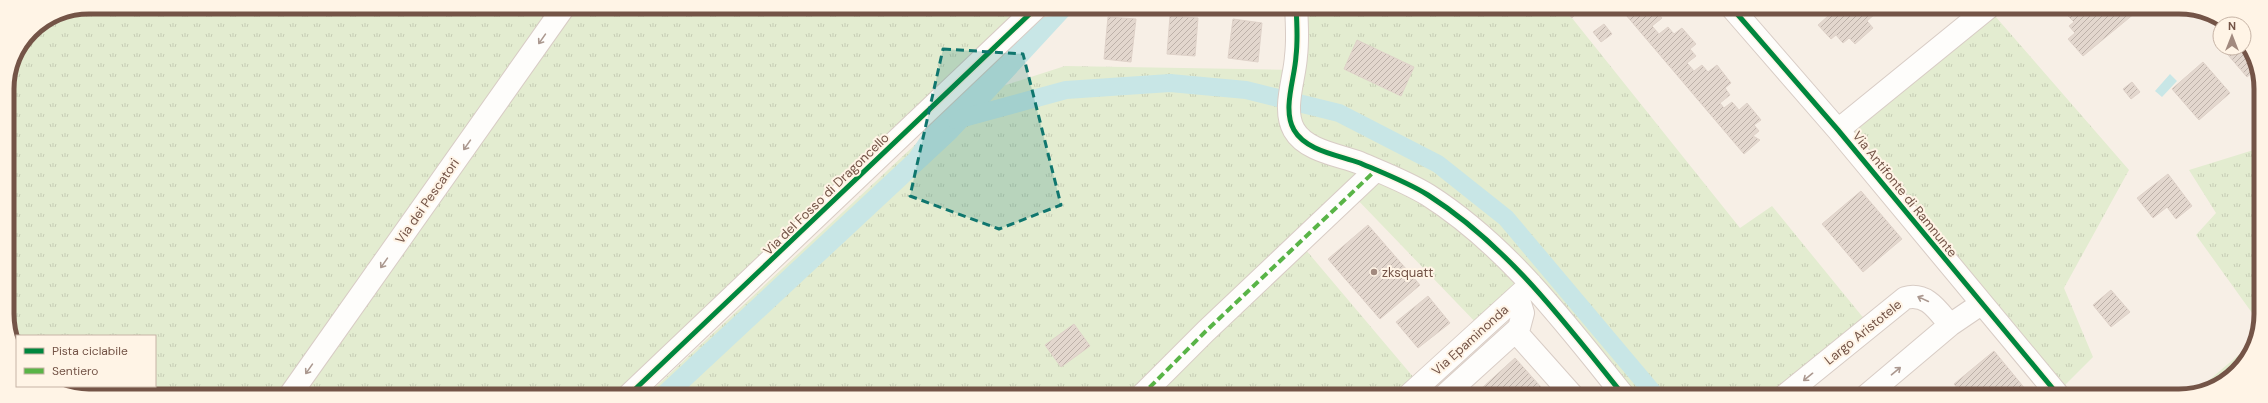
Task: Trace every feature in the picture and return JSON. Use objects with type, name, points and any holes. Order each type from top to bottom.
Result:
[{"type":"street","name":"Via dei Pescatori","points":[[294,389],[559,14]]},
{"type":"street","name":"Via del Fosso di Dragoncello","points":[[636,389],[1030,14]]},
{"type":"street","points":[[1296,14],[1295,70],[1289,110],[1291,125],[1298,136],[1308,144],[1376,170],[1415,188],[1448,208],[1488,241],[1525,291],[1617,389]]},
{"type":"street","name":"Via Antifonte di Ramnunte","points":[[1737,14],[1838,130],[2053,389]]},
{"type":"street","points":[[1838,130],[1981,14]]},
{"type":"street","points":[[1148,389],[1206,330],[1376,170]]},
{"type":"street","points":[[1452,389],[1516,332],[1522,321],[1525,291]]},
{"type":"street","name":"Via Epaminonda","points":[[1416,389],[1525,291]]},
{"type":"street","name":"Largo Aristotele","points":[[1793,389],[1905,298],[1916,296],[1925,298],[1950,326]]},
{"type":"street","points":[[1874,389],[1950,326],[1981,304]]},
{"type":"street","points":[[1516,332],[1567,389]]},
{"type":"highlighted area","points":[[943,49],[1023,54],[1061,205],[999,229],[910,196]]},
{"type":"green space","points":[[1030,14],[634,389],[89,389],[74,387],[156,387],[156,335],[17,335],[15,329],[15,74],[24,51],[43,29],[60,20],[74,15]]},
{"type":"green space","points":[[1296,14],[1569,14],[1740,228],[1772,206],[1870,326],[1805,389],[1619,389],[1532,284],[1482,329],[1352,194],[1300,243],[1420,385],[1416,389],[653,389],[965,98],[1065,66],[1295,70]]},
{"type":"green space","points":[[1981,14],[1993,14],[2129,170],[2064,288],[2093,357],[2061,389],[2054,389],[1838,130]]},
{"type":"green space","points":[[2254,150],[2254,315],[2196,235],[2216,213],[2189,170]]},
{"type":"green space","points":[[2245,349],[2235,363],[2221,376],[2204,385]]},
{"type":"water","points":[[1056,14],[1071,14],[956,138],[686,389],[656,389],[909,154],[932,120],[1039,20],[1044,17],[1053,16]]},
{"type":"water","points":[[2170,74],[2177,81],[2162,97],[2155,91]]},
{"type":"building","points":[[1568,14],[1576,14],[1572,18]]},
{"type":"building","points":[[1625,14],[1659,14],[1662,18],[1652,26],[1659,34],[1668,27],[1674,34],[1682,28],[1696,44],[1690,49],[1696,56],[1687,63],[1694,71],[1702,65],[1708,72],[1717,65],[1731,83],[1725,88],[1730,95],[1720,103],[1724,108],[1732,102],[1739,110],[1747,103],[1761,120],[1754,125],[1759,131],[1753,136],[1760,140],[1744,154]]},
{"type":"building","points":[[1830,14],[1875,14],[1867,21],[1873,28],[1855,44],[1849,38],[1843,43],[1836,35],[1831,39],[1818,25]]},
{"type":"building","points":[[2070,14],[2134,14],[2083,56],[2068,39],[2075,33],[2069,26],[2074,22],[2068,16]]},
{"type":"building","points":[[1170,16],[1198,18],[1195,56],[1167,54]]},
{"type":"building","points":[[1108,17],[1136,19],[1131,62],[1104,59]]},
{"type":"building","points":[[1233,19],[1262,23],[1258,62],[1228,58]]},
{"type":"building","points":[[1604,24],[1612,34],[1601,42],[1593,32]]},
{"type":"building","points":[[1357,40],[1414,67],[1401,96],[1344,69]]},
{"type":"building","points":[[2229,56],[2246,56],[2252,73],[2247,77]]},
{"type":"building","points":[[2203,62],[2230,93],[2199,120],[2172,89]]},
{"type":"building","points":[[2132,82],[2140,92],[2131,99],[2123,89]]},
{"type":"building","points":[[2168,174],[2192,206],[2176,219],[2167,207],[2153,218],[2137,198]]},
{"type":"building","points":[[1861,191],[1902,239],[1863,272],[1822,224]]},
{"type":"building","name":"zksquatt","points":[[1368,225],[1420,285],[1380,319],[1328,259]]},
{"type":"building","points":[[2111,290],[2130,312],[2111,327],[2093,305]]},
{"type":"building","points":[[1428,296],[1450,323],[1418,348],[1396,322]]},
{"type":"building","points":[[1074,324],[1090,346],[1061,367],[1045,345]]},
{"type":"building","points":[[1994,351],[2025,389],[1958,389],[1954,384]]},
{"type":"building","points":[[1515,358],[1543,389],[1481,389]]},
{"type":"waterway","points":[[956,120],[1066,90],[1170,83],[1246,90],[1339,113],[1438,164],[1506,218],[1650,389]]},
{"type":"marked path","points":[[1148,389],[1206,331],[1376,170]]},
{"type":"cycle path","points":[[635,389],[1030,14]]},
{"type":"cycle path","points":[[1296,14],[1297,50],[1290,93],[1289,113],[1294,130],[1299,137],[1315,148],[1360,163],[1412,186],[1457,215],[1510,262],[1534,287],[1618,389]]},
{"type":"cycle path","points":[[1737,14],[1838,130],[2053,389]]},
{"type":"place","name":"zksquatt","points":[[1374,272]]}]
